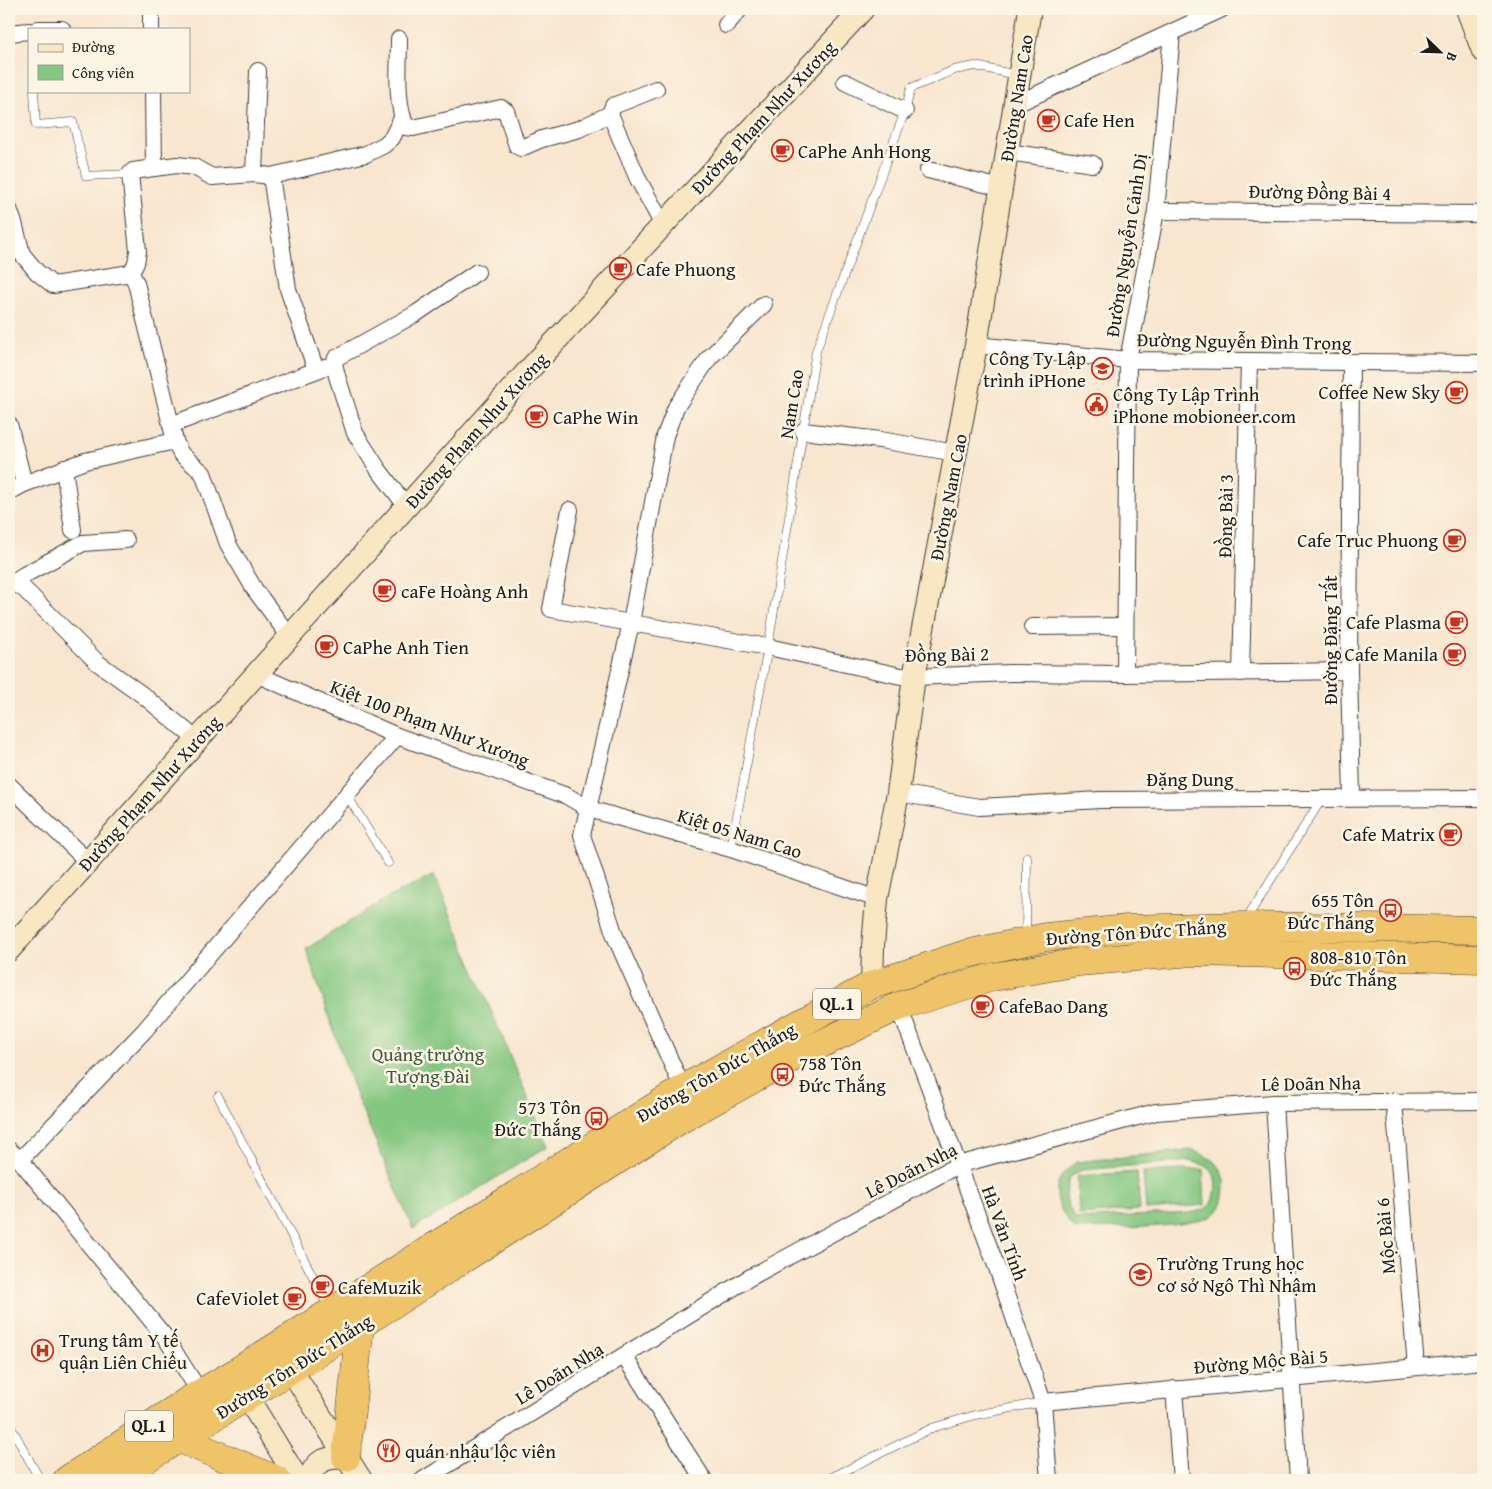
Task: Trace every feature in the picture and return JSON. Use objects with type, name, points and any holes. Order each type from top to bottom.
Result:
[{"type":"highway","name":"Đường Tôn Đức Thắng","points":[[112,1480],[178,1438],[240,1386],[277,1347],[331,1311],[683,1089],[872,985],[966,954],[1046,937],[1127,929],[1242,926],[1483,930]]},
{"type":"highway","name":"Đường Tôn Đức Thắng","points":[[67,1480],[201,1394],[240,1386],[291,1370],[681,1119],[776,1066],[899,1006],[992,977],[1079,962],[1182,953],[1483,959]]},
{"type":"highway","points":[[346,1457],[360,1325]]},
{"type":"highway","points":[[178,1438],[277,1480]]},
{"type":"street","points":[[726,25],[740,9]]},
{"type":"street","name":"Đường Phạm Như Xương","points":[[9,950],[521,380],[863,9]]},
{"type":"street","name":"Đường Nam Cao","points":[[872,985],[872,946],[877,899],[898,793],[914,677],[976,345],[1030,9]]},
{"type":"street","points":[[1014,105],[1222,9]]},
{"type":"street","points":[[1467,9],[1483,52]]},
{"type":"street","points":[[151,10],[152,28]]},
{"type":"street","points":[[9,33],[28,31]]},
{"type":"street","name":"Đường Nguyễn Cảnh Dị","points":[[1125,674],[1128,360],[1156,211],[1172,33]]},
{"type":"street","points":[[398,39],[399,94],[402,118],[406,127],[413,128],[501,108],[506,111],[517,146],[521,148],[542,139],[579,128],[610,114]]},
{"type":"street","points":[[254,174],[258,71]]},
{"type":"street","points":[[845,82],[905,111]]},
{"type":"street","points":[[656,89],[613,106],[610,114],[638,180],[663,225]]},
{"type":"street","points":[[153,92],[154,168]]},
{"type":"street","points":[[290,637],[255,590],[228,544],[203,473],[181,454],[175,441],[138,292],[131,273],[136,263],[138,251],[130,174],[133,171],[177,165],[194,167],[212,177],[254,174],[271,176],[366,154],[384,145],[392,138],[402,118]]},
{"type":"street","points":[[1007,152],[1093,164]]},
{"type":"street","points":[[928,170],[1001,188]]},
{"type":"street","points":[[271,176],[288,290],[316,370]]},
{"type":"street","name":"Đường Đồng Bài 4","points":[[1156,211],[1483,214]]},
{"type":"street","points":[[11,217],[22,254],[37,272],[53,285],[131,273]]},
{"type":"street","points":[[407,507],[378,469],[354,432],[334,363],[336,358],[417,313],[477,272]]},
{"type":"street","points":[[683,1089],[615,936],[582,835],[631,623],[665,436],[676,407],[709,358],[764,304]]},
{"type":"street","name":"Đường Nguyễn Đình Trọng","points":[[976,345],[1128,360],[1483,363]]},
{"type":"street","name":"Đồng Bài 3","points":[[1242,673],[1249,361]]},
{"type":"street","name":"Đường Đặng Tất","points":[[1351,362],[1349,671],[1352,798]]},
{"type":"street","points":[[171,425],[334,363]]},
{"type":"street","points":[[9,424],[24,484]]},
{"type":"street","points":[[803,431],[880,440],[956,453]]},
{"type":"street","points":[[9,492],[24,484],[85,460],[175,441]]},
{"type":"street","points":[[64,468],[73,530]]},
{"type":"street","name":"Đồng Bài 2","points":[[570,510],[551,609],[768,647],[901,676],[1010,673],[1125,674],[1349,671]]},
{"type":"street","points":[[11,583],[83,543],[126,540]]},
{"type":"street","points":[[11,583],[22,588],[98,663],[144,696],[197,740]]},
{"type":"street","points":[[1032,627],[1125,626]]},
{"type":"street","name":"Kiệt 100 Phạm Như Xương","points":[[256,674],[397,736],[567,796],[589,809]]},
{"type":"street","points":[[201,1394],[165,1337],[14,1155],[144,1031],[397,736]]},
{"type":"street","points":[[9,785],[88,862]]},
{"type":"street","name":"Đặng Dung","points":[[898,793],[979,806],[1100,800],[1483,798]]},
{"type":"street","name":"Kiệt 05 Nam Cao","points":[[589,809],[731,849],[877,899]]},
{"type":"street","name":"Hà Văn Tính","points":[[899,1006],[997,1268],[1043,1402],[1049,1480]]},
{"type":"street","name":"Mộc Bài 6","points":[[1394,1101],[1416,1367]]},
{"type":"street","name":"Lê Doãn Nhạ","points":[[423,1480],[749,1278],[958,1165],[1156,1112],[1274,1102],[1483,1101]]},
{"type":"street","points":[[1274,1102],[1298,1480]]},
{"type":"street","points":[[277,1347],[361,1480]]},
{"type":"street","points":[[624,1356],[704,1480]]},
{"type":"street","name":"Đường Mộc Bài 5","points":[[1043,1402],[1483,1361]]},
{"type":"street","points":[[240,1386],[298,1480]]},
{"type":"street","points":[[1174,1389],[1181,1480]]},
{"type":"street","points":[[309,1480],[315,1467],[321,1461],[329,1458],[346,1457]]},
{"type":"lane","name":"Nam Cao","points":[[731,849],[768,647],[816,351],[905,111],[911,88],[954,70],[975,66],[1019,75]]},
{"type":"lane","points":[[34,92],[36,124],[73,122],[86,176],[130,174]]},
{"type":"lane","points":[[347,794],[388,863]]},
{"type":"lane","points":[[1242,926],[1322,798]]},
{"type":"lane","points":[[1026,941],[1027,856]]},
{"type":"lane","points":[[218,1096],[331,1311]]},
{"type":"lane","points":[[826,1480],[932,1428],[975,1414],[1043,1402]]},
{"type":"lane","points":[[9,1425],[40,1480]]},
{"type":"green space","name":"Quảng trường Tượng Đài","points":[[434,875],[548,1146],[413,1229],[355,1093],[306,949],[385,899]]},
{"type":"green space","points":[[1191,1150],[1208,1157],[1217,1165],[1224,1175],[1225,1191],[1220,1207],[1215,1214],[1190,1223],[1149,1227],[1075,1229],[1060,1208],[1057,1189],[1061,1177],[1076,1162]],"holes":[[[1189,1161],[1209,1168],[1215,1178],[1216,1189],[1213,1199],[1208,1207],[1202,1210],[1189,1213],[1076,1219],[1068,1204],[1066,1194],[1070,1177],[1082,1170]]]},
{"type":"green space","points":[[1203,1169],[1205,1205],[1146,1210],[1143,1172]]},
{"type":"green space","points":[[1137,1172],[1140,1210],[1079,1215],[1077,1176]]},
{"type":"place","name":"Cafe Hen","points":[[1048,120]]},
{"type":"place","name":"CaPhe Anh Hong","points":[[782,151]]},
{"type":"place","name":"Cafe Phuong","points":[[620,269]]},
{"type":"place","name":"Công Ty Lập trình iPHone","points":[[1102,369]]},
{"type":"place","name":"Coffee New Sky","points":[[1456,392]]},
{"type":"place","name":"Công Ty Lập Trình iPhone mobioneer.com","points":[[1097,405]]},
{"type":"place","name":"CaPhe Win","points":[[537,417]]},
{"type":"place","name":"Cafe Truc Phuong","points":[[1454,540]]},
{"type":"place","name":"caFe Hoàng Anh","points":[[385,591]]},
{"type":"place","name":"Cafe Plasma","points":[[1457,622]]},
{"type":"place","name":"CaPhe Anh Tien","points":[[327,647]]},
{"type":"place","name":"Cafe Manila","points":[[1454,654]]},
{"type":"place","name":"Cafe Matrix","points":[[1451,834]]},
{"type":"place","name":"655 Tôn Đức Thắng","points":[[1390,911]]},
{"type":"place","name":"808-810 Tôn Đức Thắng","points":[[1294,968]]},
{"type":"place","name":"CafeBao Dang","points":[[983,1006]]},
{"type":"place","name":"758 Tôn Đức Thắng","points":[[783,1074]]},
{"type":"place","name":"573 Tôn Đức Thắng","points":[[597,1118]]},
{"type":"place","name":"Trường Trung học cơ sở Ngô Thì Nhậm","points":[[1141,1274]]},
{"type":"place","name":"CafeMuzik","points":[[322,1287]]},
{"type":"place","name":"CafeViolet","points":[[295,1298]]},
{"type":"place","name":"Trung tâm Y tế quận Liên Chiểu","points":[[43,1351]]},
{"type":"place","name":"quán nhậu lộc viên","points":[[389,1451]]}]
